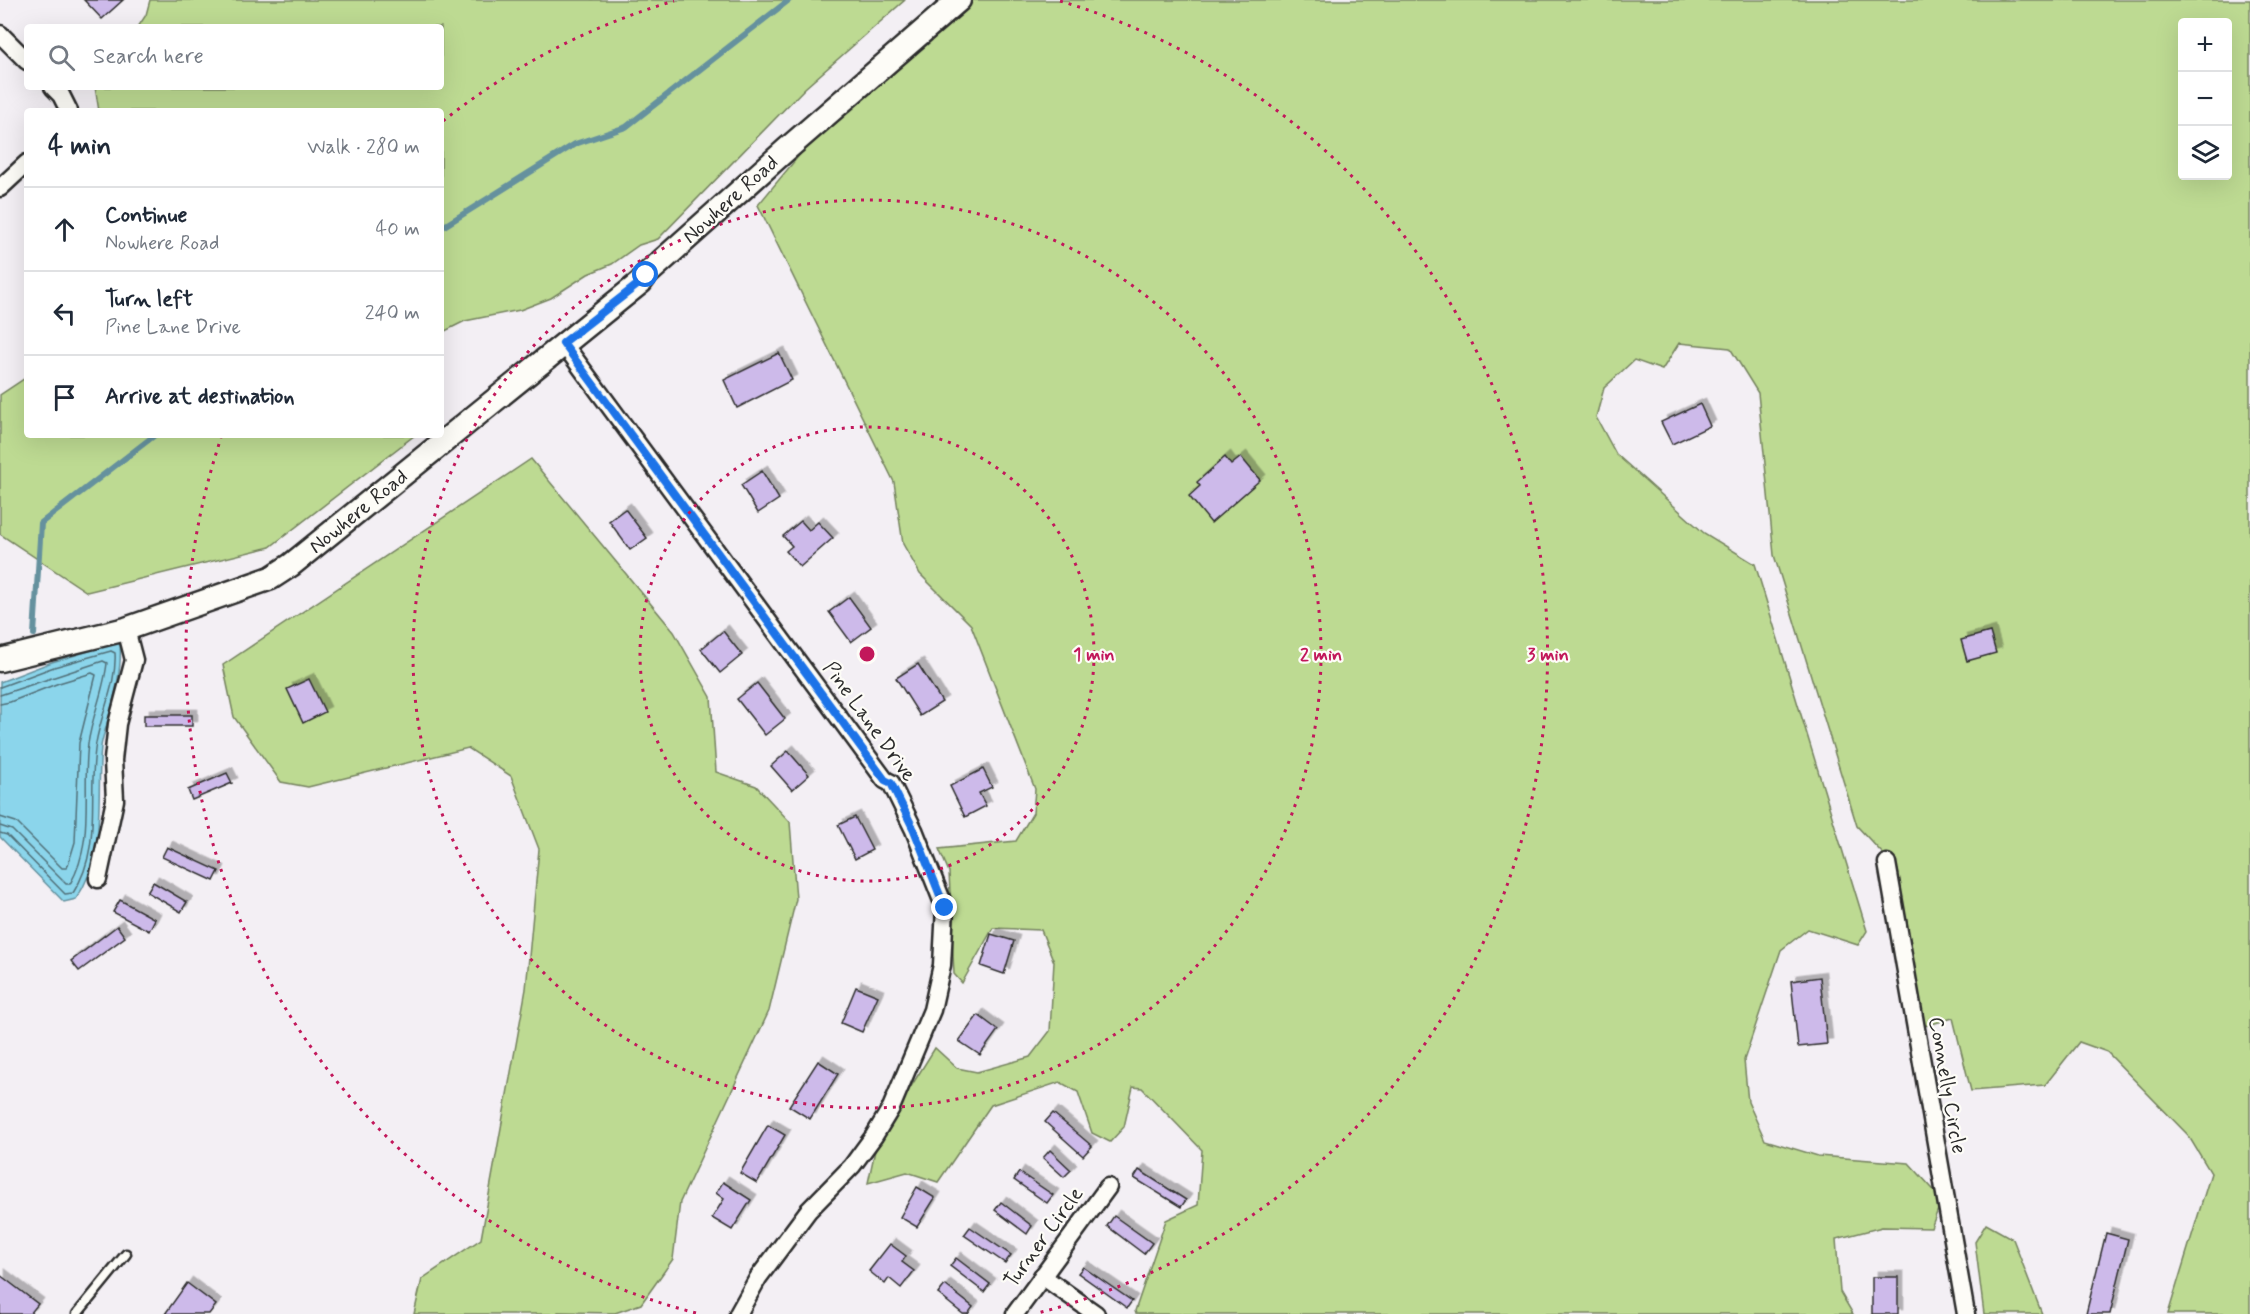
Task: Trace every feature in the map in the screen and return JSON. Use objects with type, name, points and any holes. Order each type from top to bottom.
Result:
[{"type":"street","name":"Nowhere Road","points":[[0,660],[126,629],[271,578],[291,565],[641,282],[787,148],[959,0]]},
{"type":"street","points":[[0,34],[24,58]]},
{"type":"street","points":[[56,90],[68,108]]},
{"type":"street","points":[[0,188],[24,166]]},
{"type":"street","name":"Pine Lane Drive","points":[[563,343],[885,780],[891,783],[914,830],[945,908],[942,965],[933,1010],[891,1108],[852,1166],[808,1210],[758,1278],[738,1314]]},
{"type":"street","points":[[98,879],[115,800],[112,760],[117,724],[134,660],[126,629]]},
{"type":"street","name":"Connelly Circle","points":[[1887,863],[1966,1314]]},
{"type":"street","name":"Turner Circle","points":[[1016,1314],[1108,1187]]},
{"type":"street","points":[[1042,1276],[1096,1314]]},
{"type":"lane","points":[[77,1314],[126,1254]]},
{"type":"green space","points":[[150,0],[905,0],[805,88],[658,239],[639,245],[612,264],[588,274],[551,298],[520,310],[465,321],[444,332],[444,108],[98,108],[96,90],[444,90],[444,24],[140,24],[146,15]]},
{"type":"green space","points":[[970,0],[2250,0],[2250,1314],[2168,1314],[2211,1173],[2188,1135],[2107,1052],[2079,1042],[2045,1085],[1971,1091],[1953,1018],[1921,1027],[1898,870],[1857,826],[1774,555],[1758,393],[1730,348],[1679,343],[1662,370],[1634,360],[1604,388],[1596,417],[1616,454],[1704,533],[1755,564],[1867,931],[1858,945],[1808,929],[1781,950],[1744,1060],[1748,1102],[1765,1140],[1818,1156],[1909,1163],[1942,1199],[1931,1228],[1882,1227],[1836,1239],[1840,1292],[1853,1314],[1136,1314],[1135,1311],[1166,1220],[1198,1205],[1202,1150],[1142,1088],[1133,1087],[1124,1127],[1110,1142],[1092,1133],[1078,1092],[1060,1082],[991,1105],[938,1182],[907,1172],[868,1183],[877,1141],[935,1048],[957,1068],[977,1072],[1030,1057],[1050,1031],[1054,962],[1041,930],[993,928],[962,983],[954,974],[949,872],[939,849],[1016,841],[1033,813],[1035,789],[971,625],[920,574],[903,544],[894,482],[758,205],[816,135]]},
{"type":"green space","points":[[24,379],[24,438],[411,438],[270,547],[87,592],[0,534],[0,395]]},
{"type":"green space","points":[[531,459],[674,632],[711,697],[716,772],[756,786],[790,822],[796,899],[769,1011],[680,1202],[673,1259],[641,1304],[615,1313],[414,1314],[422,1279],[481,1239],[526,989],[539,849],[511,776],[468,748],[308,787],[281,782],[234,717],[223,665]]},
{"type":"green space","points":[[1986,1224],[2013,1239],[2042,1314],[1984,1314],[1975,1242]]},
{"type":"water","points":[[116,643],[120,644],[120,663],[101,747],[96,845],[86,882],[76,899],[64,902],[0,837],[0,682],[52,662]]},
{"type":"building","points":[[84,0],[123,0],[102,19]]},
{"type":"building","points":[[779,353],[792,380],[737,408],[724,380]]},
{"type":"building","points":[[1700,404],[1710,426],[1672,444],[1661,422]]},
{"type":"building","points":[[1225,457],[1231,465],[1241,457],[1260,480],[1211,523],[1189,496],[1200,486],[1197,482]]},
{"type":"building","points":[[762,471],[779,499],[758,513],[741,485]]},
{"type":"building","points":[[625,509],[647,538],[630,550],[609,521]]},
{"type":"building","points":[[801,521],[809,530],[818,522],[833,538],[800,567],[786,551],[792,546],[783,536]]},
{"type":"building","points":[[849,597],[871,627],[851,642],[829,612]]},
{"type":"building","points":[[723,631],[742,655],[720,673],[701,649]]},
{"type":"building","points":[[1990,632],[1996,653],[1967,661],[1961,640]]},
{"type":"building","points":[[918,664],[942,702],[920,716],[896,678]]},
{"type":"building","points":[[309,679],[325,712],[303,723],[287,689]]},
{"type":"building","points":[[757,683],[785,719],[765,735],[737,699]]},
{"type":"building","points":[[144,715],[192,715],[192,726],[144,726]]},
{"type":"building","points":[[788,751],[809,775],[792,790],[771,766]]},
{"type":"building","points":[[983,769],[992,787],[979,793],[986,806],[965,817],[950,786]]},
{"type":"building","points":[[227,773],[232,783],[192,800],[188,790]]},
{"type":"building","points":[[855,817],[872,850],[855,859],[838,825]]},
{"type":"building","points":[[167,847],[219,871],[214,881],[162,857]]},
{"type":"building","points":[[153,882],[187,902],[181,912],[147,892]]},
{"type":"building","points":[[120,900],[155,919],[149,931],[113,912]]},
{"type":"building","points":[[117,926],[125,937],[79,971],[71,961]]},
{"type":"building","points":[[991,934],[1014,941],[1004,974],[981,966]]},
{"type":"building","points":[[1820,977],[1827,1044],[1798,1047],[1791,981]]},
{"type":"building","points":[[856,987],[878,996],[862,1032],[841,1023]]},
{"type":"building","points":[[978,1015],[998,1030],[980,1055],[959,1041]]},
{"type":"building","points":[[818,1061],[838,1074],[810,1119],[789,1106]]},
{"type":"building","points":[[1053,1113],[1092,1146],[1083,1156],[1045,1122]]},
{"type":"building","points":[[768,1125],[785,1135],[757,1183],[740,1173]]},
{"type":"building","points":[[1050,1150],[1071,1170],[1064,1177],[1043,1158]]},
{"type":"building","points":[[1139,1170],[1186,1200],[1181,1207],[1134,1178]]},
{"type":"building","points":[[1019,1172],[1053,1195],[1047,1203],[1014,1180]]},
{"type":"building","points":[[723,1182],[751,1200],[732,1230],[712,1218],[724,1199],[716,1193]]},
{"type":"building","points":[[917,1187],[935,1198],[917,1227],[900,1217]]},
{"type":"building","points":[[1001,1202],[1032,1226],[1027,1234],[995,1210]]},
{"type":"building","points":[[1114,1216],[1152,1243],[1144,1254],[1107,1226]]},
{"type":"building","points":[[970,1227],[1011,1255],[1005,1263],[964,1235]]},
{"type":"building","points":[[2106,1233],[2128,1239],[2110,1314],[2086,1314]]},
{"type":"building","points":[[890,1244],[906,1256],[902,1262],[914,1271],[901,1288],[889,1278],[885,1284],[869,1271]]},
{"type":"building","points":[[956,1258],[990,1284],[984,1292],[950,1266]]},
{"type":"building","points":[[1083,1267],[1132,1301],[1127,1308],[1078,1273]]},
{"type":"building","points":[[0,1275],[38,1304],[30,1314],[0,1314]]},
{"type":"building","points":[[1872,1277],[1898,1277],[1898,1314],[1872,1314]]},
{"type":"building","points":[[187,1283],[216,1305],[209,1314],[165,1314]]},
{"type":"building","points":[[945,1285],[973,1307],[968,1314],[963,1314],[938,1294]]},
{"type":"waterway","points":[[444,226],[575,144],[626,127],[789,0]]},
{"type":"waterway","points":[[34,634],[41,523],[151,438]]},
{"type":"route","points":[[646,275],[641,282],[563,343],[885,780],[891,783],[914,830],[945,908]]}]
